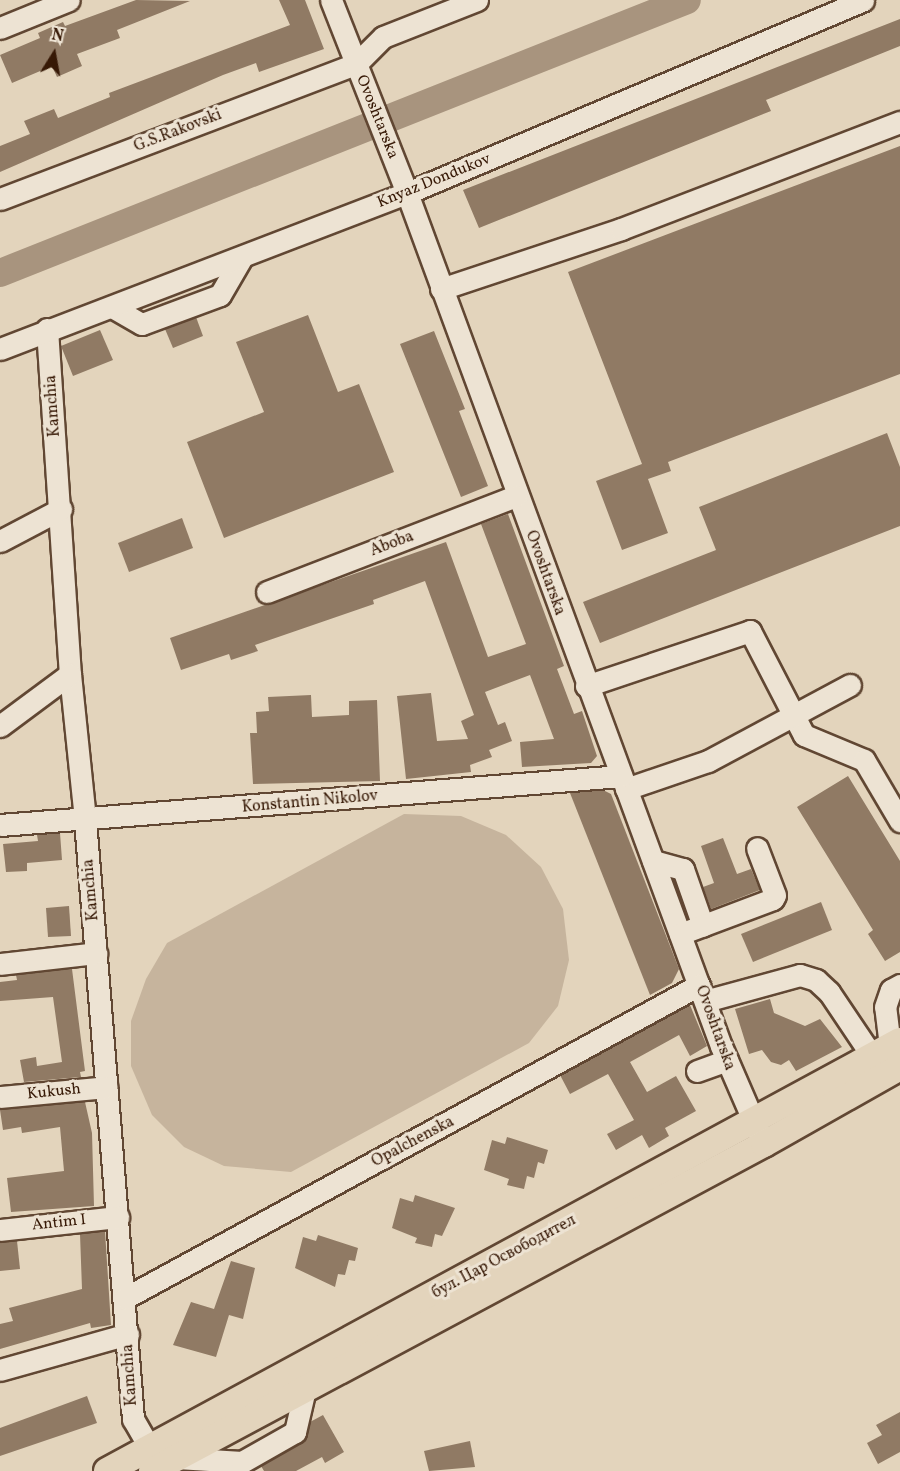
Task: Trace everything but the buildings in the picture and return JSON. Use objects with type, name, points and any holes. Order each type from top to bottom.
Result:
[{"type":"main road","name":"бул. Цар Освободител","points":[[151,1459],[177,1458],[305,1389],[759,1133],[890,1053]]},
{"type":"main road","name":"бул. Цар Освободител","points":[[107,1471],[151,1459],[759,1133]]},
{"type":"street","points":[[0,28],[69,0]]},
{"type":"street","name":"Ovoshtarska","points":[[331,0],[404,184],[586,686],[727,1060],[759,1133]]},
{"type":"street","points":[[360,74],[383,37],[477,0]]},
{"type":"street","name":"Knyaz Dondukov","points":[[0,349],[47,328],[112,308],[242,257],[404,184],[863,0]]},
{"type":"street","name":"G.S.Rakovski","points":[[0,198],[360,74]]},
{"type":"street","points":[[441,289],[621,229],[900,122]]},
{"type":"street","name":"Kamchia","points":[[47,328],[61,509],[70,674],[85,820],[128,1334],[133,1419],[151,1459]]},
{"type":"street","name":"Aboba","points":[[267,592],[516,496]]},
{"type":"street","points":[[0,540],[61,509]]},
{"type":"street","points":[[586,686],[750,631],[804,735],[864,760],[900,821]]},
{"type":"street","points":[[0,726],[70,674]]},
{"type":"street","name":"Konstantin Nikolov","points":[[0,825],[623,782],[708,761],[850,685]]},
{"type":"street","points":[[680,934],[773,899],[776,895],[757,848]]},
{"type":"street","points":[[653,861],[683,869],[703,926]]},
{"type":"street","points":[[0,964],[96,953]]},
{"type":"street","name":"Opalchenska","points":[[125,1298],[702,993],[800,975],[816,980],[890,1053]]},
{"type":"street","points":[[890,1053],[885,1008],[891,990],[900,985]]},
{"type":"street","points":[[698,1071],[727,1060]]},
{"type":"street","name":"Kukush","points":[[0,1097],[107,1087]]},
{"type":"street","name":"Antim I","points":[[0,1230],[118,1217]]},
{"type":"street","points":[[0,1370],[128,1334]]},
{"type":"street","points":[[177,1458],[242,1462],[295,1432],[305,1389]]},
{"type":"shaded area","points":[[404,814],[461,816],[506,835],[541,867],[563,909],[569,960],[558,1006],[529,1043],[291,1172],[224,1166],[184,1147],[152,1115],[131,1066],[131,1021],[146,979],[167,943]]},
{"type":"waterway","points":[[0,273],[687,0]]}]
